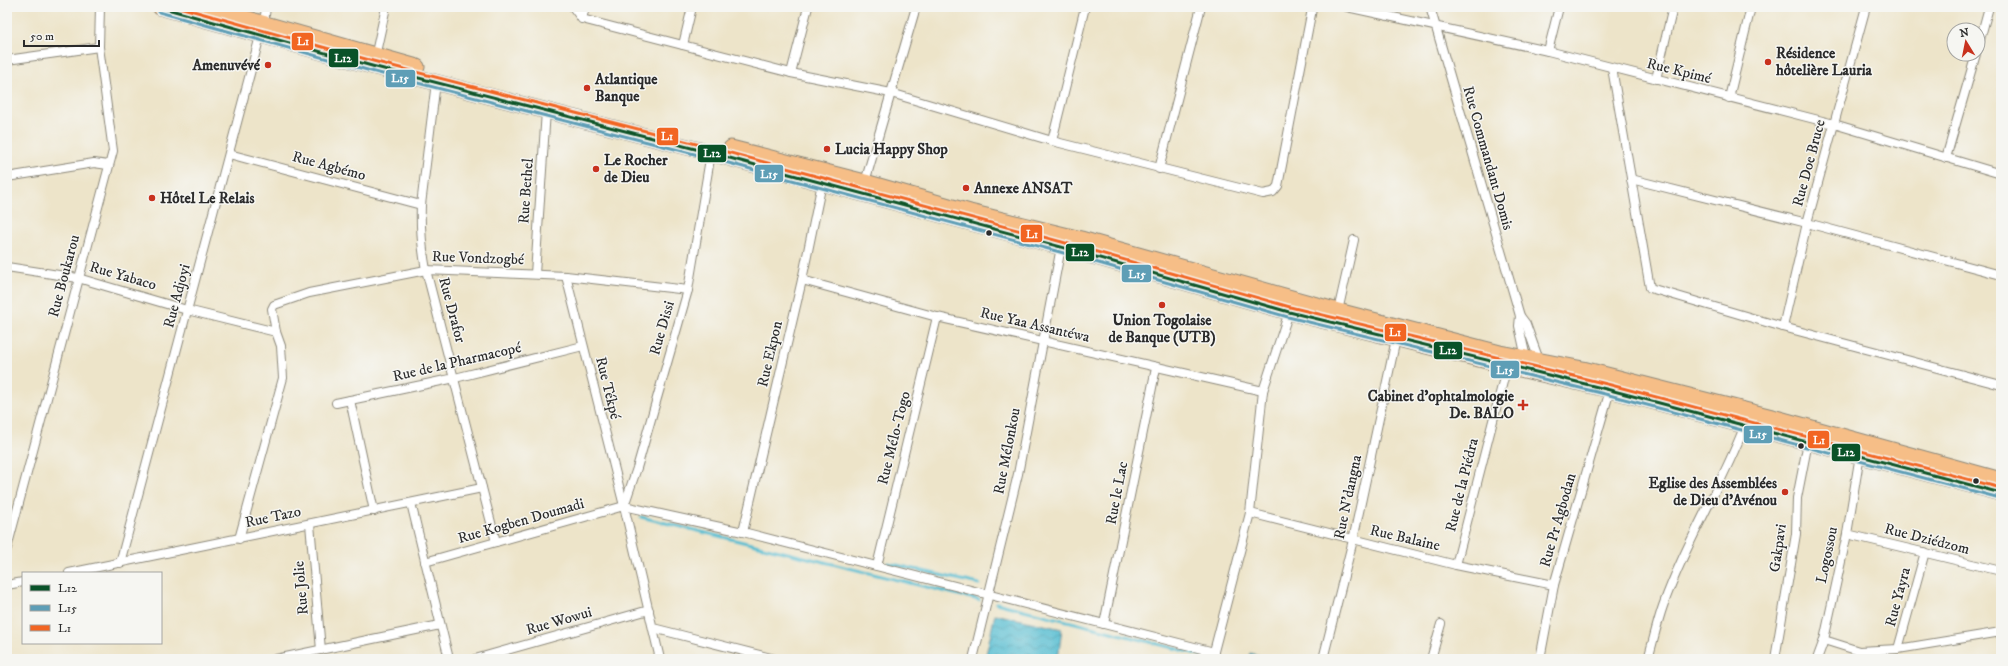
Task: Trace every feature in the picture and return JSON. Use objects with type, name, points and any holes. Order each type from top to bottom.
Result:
[{"type":"highway","points":[[160,7],[262,30],[374,61],[642,127],[863,188],[970,212],[1289,312],[1507,366],[1532,365],[1583,369],[1776,418],[2001,480]]},
{"type":"highway","points":[[206,7],[262,30]]},
{"type":"highway","points":[[374,61],[436,82],[822,183],[863,188]]},
{"type":"highway","points":[[1062,241],[1500,353],[1610,390],[2001,493]]},
{"type":"street","name":"Rue Boukarou","points":[[7,548],[112,151],[99,47],[100,7]]},
{"type":"street","name":"Rue Adjoyi","points":[[120,563],[262,30],[266,7]]},
{"type":"street","points":[[374,61],[386,7]]},
{"type":"street","points":[[573,7],[582,19],[791,73],[891,93],[1052,141],[1263,194],[1273,192],[1278,186],[1310,8]]},
{"type":"street","points":[[582,19],[585,7]]},
{"type":"street","points":[[683,45],[692,7]]},
{"type":"street","points":[[791,73],[808,7]]},
{"type":"street","points":[[863,188],[916,7]]},
{"type":"street","points":[[1052,141],[1085,7]]},
{"type":"street","points":[[1159,169],[1201,7]]},
{"type":"street","name":"Rue Kpimé","points":[[1347,7],[1435,28],[1548,51],[1834,124],[2001,174]]},
{"type":"street","name":"Rue Commandant Domis","points":[[1430,7],[1520,316],[1526,324],[1532,365]]},
{"type":"street","points":[[1548,51],[1559,7]]},
{"type":"street","points":[[1656,79],[1673,7]]},
{"type":"street","points":[[1729,98],[1751,7]]},
{"type":"street","name":"Rue Doe Bruce","points":[[1783,327],[1807,223],[1866,7]]},
{"type":"street","points":[[1986,22],[1990,7]]},
{"type":"street","points":[[7,60],[99,47]]},
{"type":"street","points":[[1946,158],[1974,62]]},
{"type":"street","points":[[1612,68],[1650,288],[1783,327],[2001,386]]},
{"type":"street","name":"Rue Drafor","points":[[436,82],[421,205],[421,243],[426,270],[496,542]]},
{"type":"street","name":"Rue Bethel","points":[[534,274],[546,111]]},
{"type":"street","name":"Rue Dissi","points":[[624,506],[637,468],[688,290],[711,153]]},
{"type":"street","name":"Rue Agbémo","points":[[229,154],[421,205]]},
{"type":"street","points":[[7,177],[94,163],[108,164]]},
{"type":"street","points":[[1631,179],[1807,223],[2001,275]]},
{"type":"street","name":"Rue Ekpon","points":[[743,532],[802,280],[822,183]]},
{"type":"street","points":[[1338,311],[1354,240]]},
{"type":"street","name":"Rue Mélonkou","points":[[973,659],[1018,474],[1062,241]]},
{"type":"street","name":"Rue Yabaco","points":[[7,267],[78,278],[187,310],[276,332]]},
{"type":"street","name":"Rue Vondzogbé","points":[[276,332],[272,309],[274,305],[309,293],[426,270],[566,276],[688,290]]},
{"type":"street","name":"Rue Tékpé","points":[[566,276],[650,610],[660,659]]},
{"type":"street","name":"Rue Yaa Assantéwa","points":[[802,280],[938,317],[1043,340],[1156,368],[1263,391]]},
{"type":"street","points":[[624,506],[743,532],[989,594],[1104,624],[1213,655],[1250,513],[1263,391],[1289,312]]},
{"type":"street","name":"Rue Commandant Domis","points":[[1520,316],[1519,326],[1532,365]]},
{"type":"street","name":"Rue Mélo-Togo","points":[[877,566],[938,317]]},
{"type":"street","points":[[239,539],[283,378],[281,346],[276,332]]},
{"type":"street","name":"Rue N'dangna","points":[[1323,659],[1353,540],[1396,339]]},
{"type":"street","name":"Rue de la Pharmacopé","points":[[336,403],[455,378],[583,346]]},
{"type":"street","name":"Rue de la Piédra","points":[[1456,565],[1507,366]]},
{"type":"street","name":"Rue le Lac","points":[[1104,624],[1156,368]]},
{"type":"street","name":"Rue Pr Agbodan","points":[[1540,659],[1554,585],[1610,390]]},
{"type":"street","points":[[350,400],[374,511]]},
{"type":"street","points":[[1648,659],[1663,606],[1708,504],[1732,458],[1745,425]]},
{"type":"street","name":"Gakpavi","points":[[1775,659],[1796,534],[1797,498],[1808,442]]},
{"type":"street","name":"Logossou","points":[[1817,659],[1824,640],[1847,534],[1860,455]]},
{"type":"street","name":"Rue Tazo","points":[[74,572],[411,504],[482,488]]},
{"type":"street","points":[[411,504],[449,659]]},
{"type":"street","name":"Rue Kogben Doumadi","points":[[425,562],[624,506]]},
{"type":"street","name":"Rue Balaine","points":[[1250,513],[1456,565],[1554,585]]},
{"type":"street","name":"Rue Jolie","points":[[310,524],[321,650]]},
{"type":"street","name":"Rue Dziédzom","points":[[1847,534],[1925,552],[2001,572]]},
{"type":"street","name":"Rue Yayra","points":[[1898,649],[1925,552]]},
{"type":"street","points":[[7,585],[22,582]]},
{"type":"street","name":"Rue Wowui","points":[[475,659],[650,610]]},
{"type":"street","points":[[1431,659],[1441,624]]},
{"type":"street","points":[[276,659],[440,625]]},
{"type":"street","points":[[653,628],[775,659]]},
{"type":"street","points":[[1824,640],[1859,651],[1898,649],[2001,632]]},
{"type":"water","points":[[995,614],[1062,629],[1058,659],[985,659]]},
{"type":"water","points":[[1250,653],[1266,657],[1267,659],[1249,659]]},
{"type":"waterway","points":[[641,517],[979,600]]},
{"type":"waterway","points":[[888,563],[979,584]]},
{"type":"waterway","points":[[996,603],[1201,655]]},
{"type":"transit line","name":"L12","points":[[160,7],[372,66],[711,153],[1061,247],[1289,312],[1610,390],[2001,493]]},
{"type":"transit line","name":"L1","points":[[179,7],[373,61],[712,148],[1062,242],[1290,307],[1611,385],[2001,488]]},
{"type":"transit line","name":"L15","points":[[159,12],[371,71],[710,158],[1060,252],[1288,317],[1609,395],[2000,498]]},
{"type":"place","name":"Résidence hôtelière Lauria","points":[[1768,62]]},
{"type":"place","name":"Amenuvévé","points":[[268,65]]},
{"type":"place","name":"Atlantique Banque","points":[[587,88]]},
{"type":"place","name":"Lucia Happy Shop","points":[[827,149]]},
{"type":"place","name":"Le Rocher de Dieu","points":[[596,169]]},
{"type":"place","name":"Annexe ANSAT","points":[[966,188]]},
{"type":"place","name":"Hôtel Le Relais","points":[[152,198]]},
{"type":"place","name":"Union Togolaise de Banque (UTB)","points":[[1162,305]]},
{"type":"place","name":"Cabinet d'ophtalmologie De. BALO","points":[[1523,405]]},
{"type":"place","name":"Eglise des Assemblées de Dieu d'Avénou","points":[[1785,492]]}]
